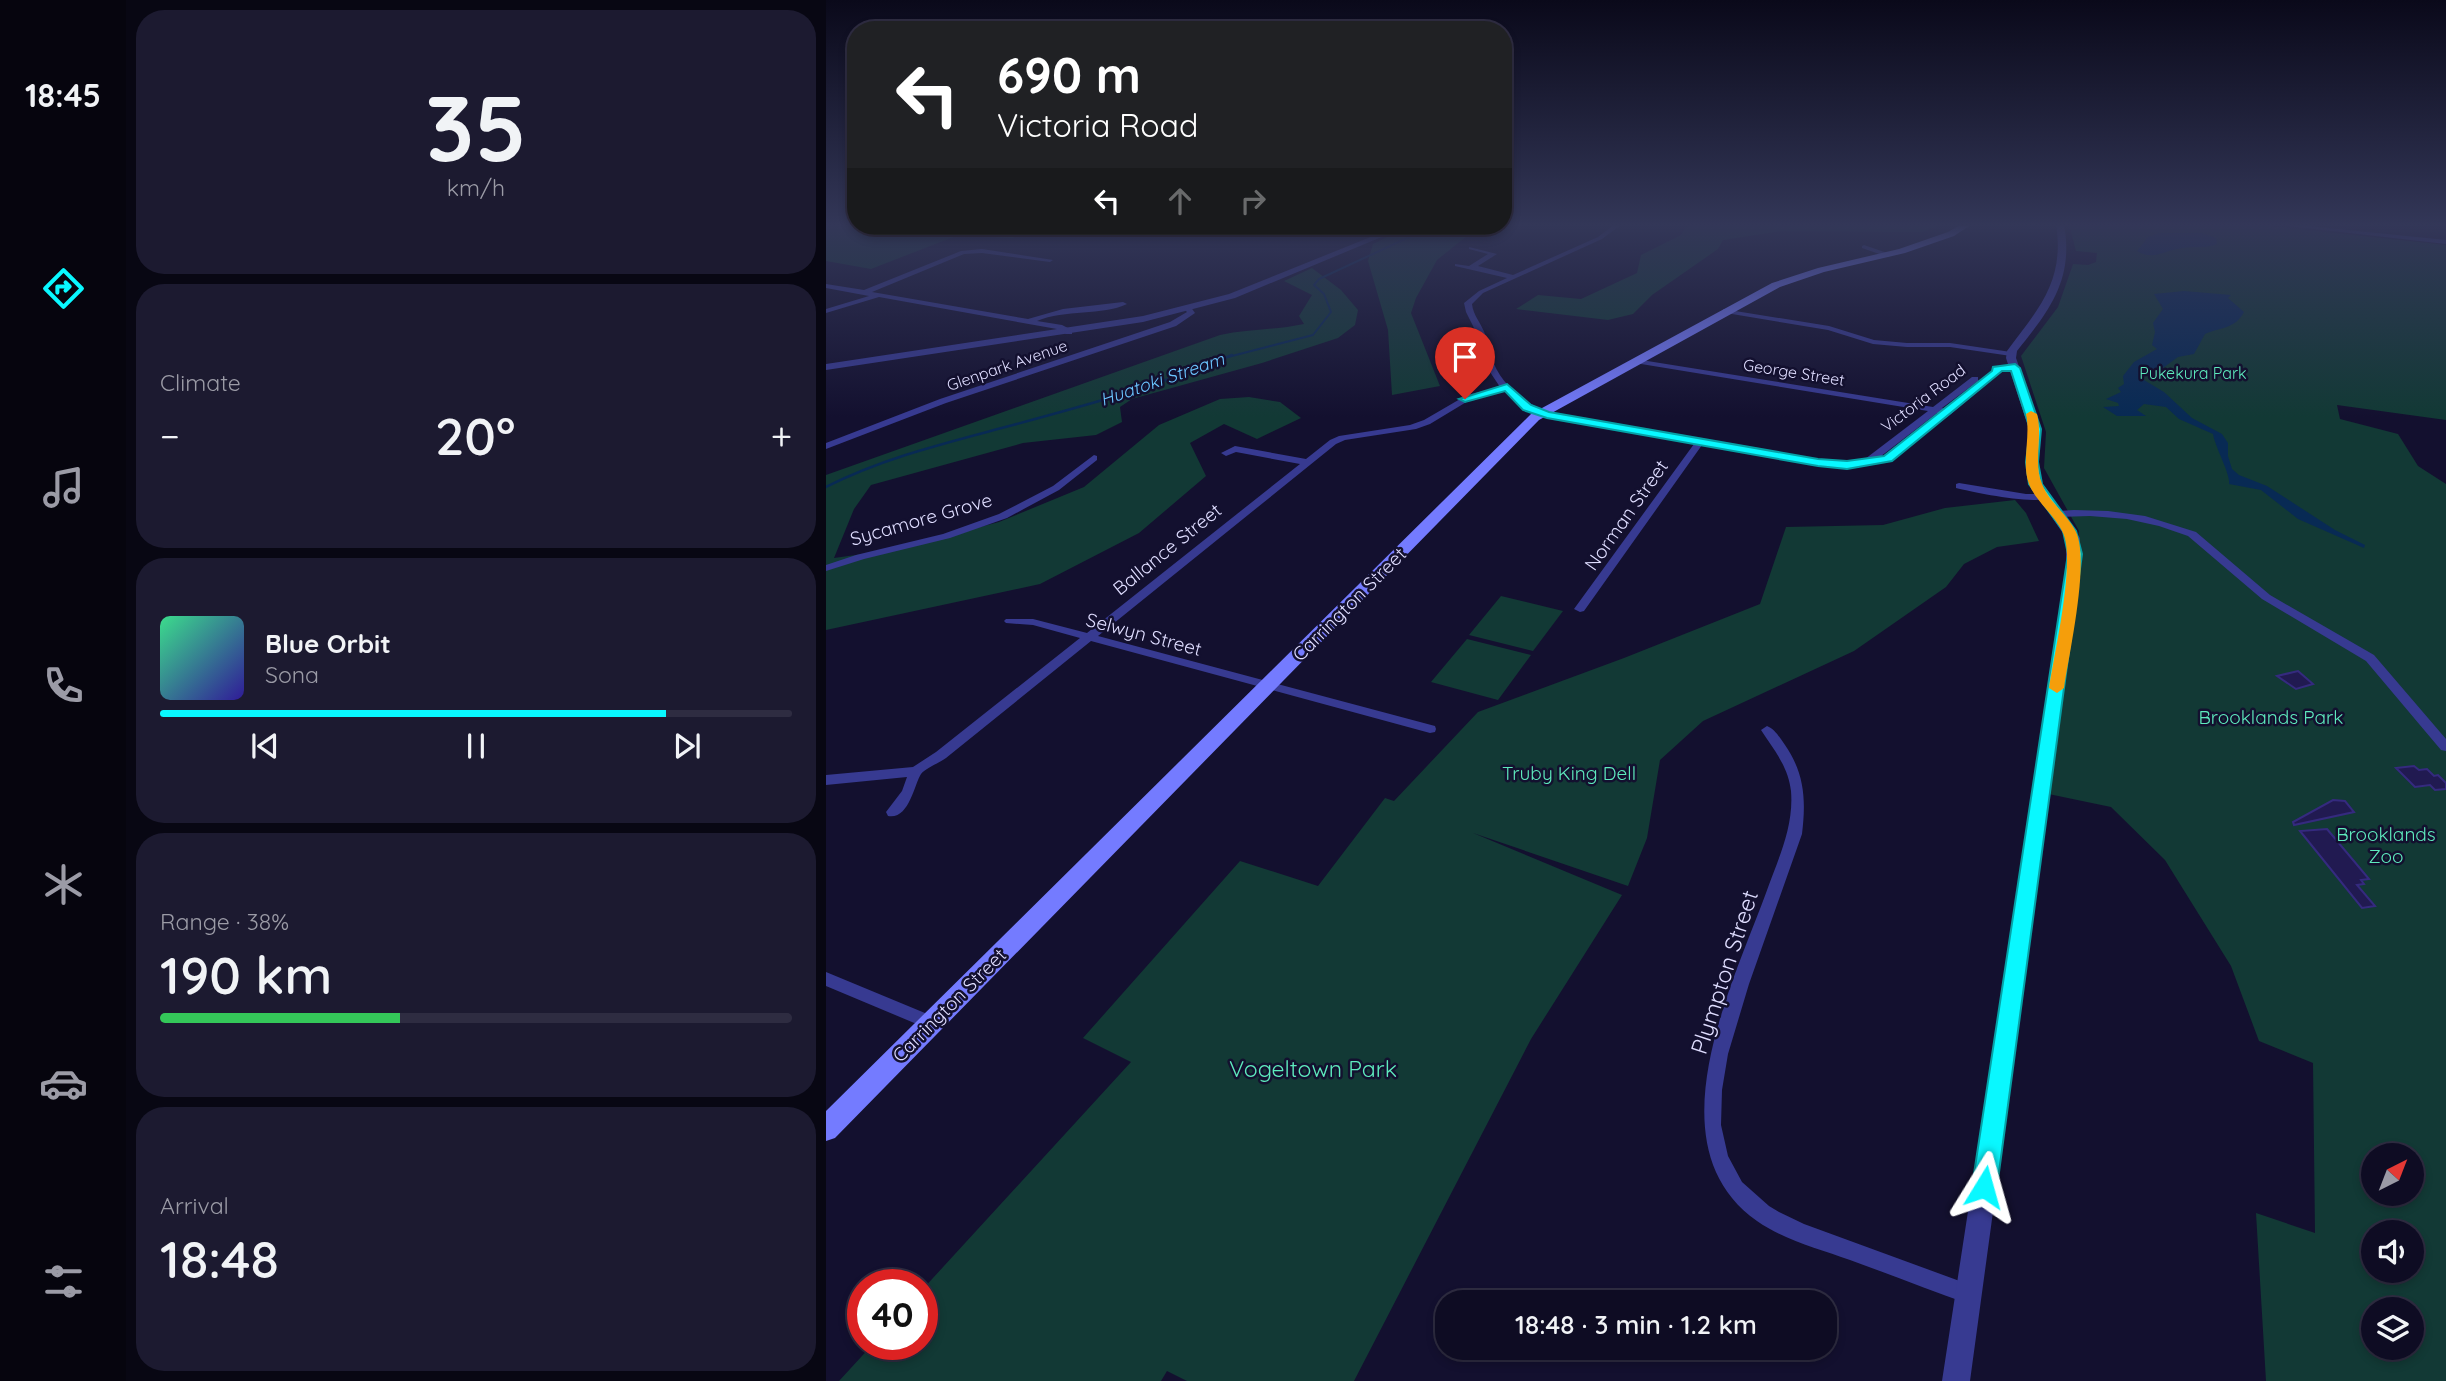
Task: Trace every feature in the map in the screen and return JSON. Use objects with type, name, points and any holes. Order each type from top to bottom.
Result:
[{"type":"main road","name":"Carrington Street","points":[[826,1129],[1541,413],[1726,311],[1773,288]]},
{"type":"street","points":[[839,288],[1059,327],[1069,332]]},
{"type":"street","points":[[864,293],[875,288]]},
{"type":"street","points":[[826,367],[1114,326],[1232,296],[1251,288]]},
{"type":"street","points":[[1492,288],[1472,299],[1467,308],[1482,333],[1489,364],[1527,407],[1541,413],[1826,464],[1868,462]]},
{"type":"street","name":"Victoria Road","points":[[1868,462],[1887,459],[2008,363],[2045,311],[2055,288]]},
{"type":"street","points":[[826,311],[877,295]]},
{"type":"street","points":[[1028,322],[1058,310],[1092,310],[1123,304]]},
{"type":"street","name":"Glenpark Avenue","points":[[826,446],[932,405],[1173,324],[1189,316],[1191,313],[1187,308]]},
{"type":"street","points":[[1726,311],[1829,328],[1882,343],[1950,345],[2008,363],[2035,429],[2033,472],[2036,484],[2073,538],[2073,572],[1956,1381]]},
{"type":"street","name":"George Street","points":[[1635,360],[1948,412]]},
{"type":"street","name":"Victoria Road","points":[[1868,462],[1988,369],[2008,363]]},
{"type":"street","name":"Ballance Street","points":[[893,812],[908,793],[916,771],[1340,438],[1412,428],[1432,420],[1474,394],[1507,387]]},
{"type":"street","name":"Norman Street","points":[[1580,609],[1700,442]]},
{"type":"street","points":[[1226,453],[1235,449],[1307,462]]},
{"type":"street","name":"Sycamore Grove","points":[[826,568],[946,536],[1003,516],[1056,488],[1094,458]]},
{"type":"street","points":[[1959,486],[2016,496],[2045,497]]},
{"type":"street","points":[[2058,514],[2099,514],[2179,528],[2203,541],[2266,597],[2370,658],[2446,747]]},
{"type":"street","name":"Selwyn Street","points":[[1010,621],[1033,622],[1430,729]]},
{"type":"street","name":"Plympton Street","points":[[1767,730],[1794,768],[1800,790],[1798,811],[1795,834],[1723,1032],[1714,1074],[1712,1122],[1716,1148],[1726,1174],[1741,1196],[1761,1212],[1819,1240],[1969,1294]]},
{"type":"street","points":[[826,780],[916,771]]},
{"type":"street","points":[[826,979],[931,1023]]},
{"type":"green space","points":[[1299,288],[1339,288],[1358,310],[1355,325],[1338,338],[1262,363],[1132,399],[1120,407],[1122,422],[1096,435],[1023,443],[871,485],[854,509],[834,558],[892,550],[999,522],[1084,487],[1159,425],[1220,399],[1249,397],[1280,402],[1301,418],[1257,439],[1224,424],[1190,443],[1206,476],[1139,533],[1040,584],[826,630],[826,475],[1220,335],[1304,324],[1299,316],[1312,295]]},
{"type":"green space","points":[[1376,288],[1421,288],[1411,313],[1440,386],[1392,395],[1388,330]]},
{"type":"green space","points":[[1604,288],[1661,288],[1633,314],[1608,320],[1516,309],[1538,295],[1581,299]]},
{"type":"green space","name":"Brooklands Park","points":[[2064,288],[2446,288],[2446,420],[2337,405],[2340,419],[2398,434],[2418,466],[2446,484],[2446,1381],[2266,1381],[2256,1213],[2315,1233],[2313,1063],[2259,1041],[2231,966],[2165,860],[2111,807],[2039,792],[2079,531],[2044,468],[2046,432],[2021,356],[2058,307]]},
{"type":"green space","name":"Vogeltown Park","points":[[2015,500],[2026,513],[2039,541],[1997,547],[1964,564],[1946,587],[1854,651],[1703,721],[1660,760],[1647,838],[1628,886],[1473,833],[1622,895],[1531,1039],[1354,1381],[1187,1381],[1167,1371],[1161,1381],[839,1381],[858,1360],[938,1360],[938,1273],[1131,1062],[1083,1038],[1240,861],[1318,886],[1385,798],[1394,801],[1478,712],[1760,604],[1786,527],[1883,525],[1945,508]]},
{"type":"green space","points":[[1501,596],[1563,611],[1533,651],[1469,635]]},
{"type":"green space","points":[[1467,639],[1531,655],[1498,700],[1431,682]]},
{"type":"water","points":[[2184,291],[2231,295],[2228,298],[2244,312],[2232,325],[2205,334],[2194,354],[2178,357],[2156,373],[2144,376],[2144,380],[2164,392],[2192,418],[2222,434],[2228,443],[2232,469],[2239,475],[2267,486],[2335,530],[2365,545],[2364,548],[2298,519],[2261,490],[2229,484],[2213,434],[2179,419],[2166,407],[2144,404],[2137,410],[2146,416],[2117,416],[2103,407],[2119,406],[2118,403],[2106,399],[2121,392],[2118,388],[2124,384],[2123,376],[2134,362],[2157,349],[2152,345],[2155,332],[2153,323],[2163,309],[2154,294]]},
{"type":"building","points":[[2298,671],[2313,684],[2296,689],[2277,676]]},
{"type":"building","points":[[2414,766],[2419,770],[2427,769],[2434,776],[2438,775],[2446,783],[2446,789],[2435,790],[2430,785],[2415,787],[2396,768]]},
{"type":"building","points":[[2333,800],[2345,801],[2354,812],[2294,825],[2293,822]]},
{"type":"building","points":[[2327,829],[2369,879],[2361,880],[2364,884],[2357,885],[2375,906],[2362,908],[2300,831]]},
{"type":"waterway","name":"Huatoki Stream","points":[[1228,357],[1313,335],[1331,312],[1324,294],[1318,288]]},
{"type":"waterway","name":"Huatoki Stream","points":[[826,487],[894,459],[1124,394],[1232,355]]},
{"type":"slow traffic","points":[[2031,414],[2035,429],[2032,462],[2036,484],[2073,538],[2075,554],[2057,688]]},
{"type":"route","points":[[1465,399],[1474,394],[1507,387],[1527,407],[1547,415],[1818,463],[1847,465],[1887,459],[1997,372],[1997,369],[2015,368],[2035,429],[2032,462],[2036,484],[2073,538],[2075,554],[1984,1187]]},
{"type":"park label","name":"Pukekura Park","points":[[2193,373]]},
{"type":"park label","name":"Truby King Dell","points":[[1569,773]]},
{"type":"park label","name":"Brooklands Zoo","points":[[2386,845]]}]
